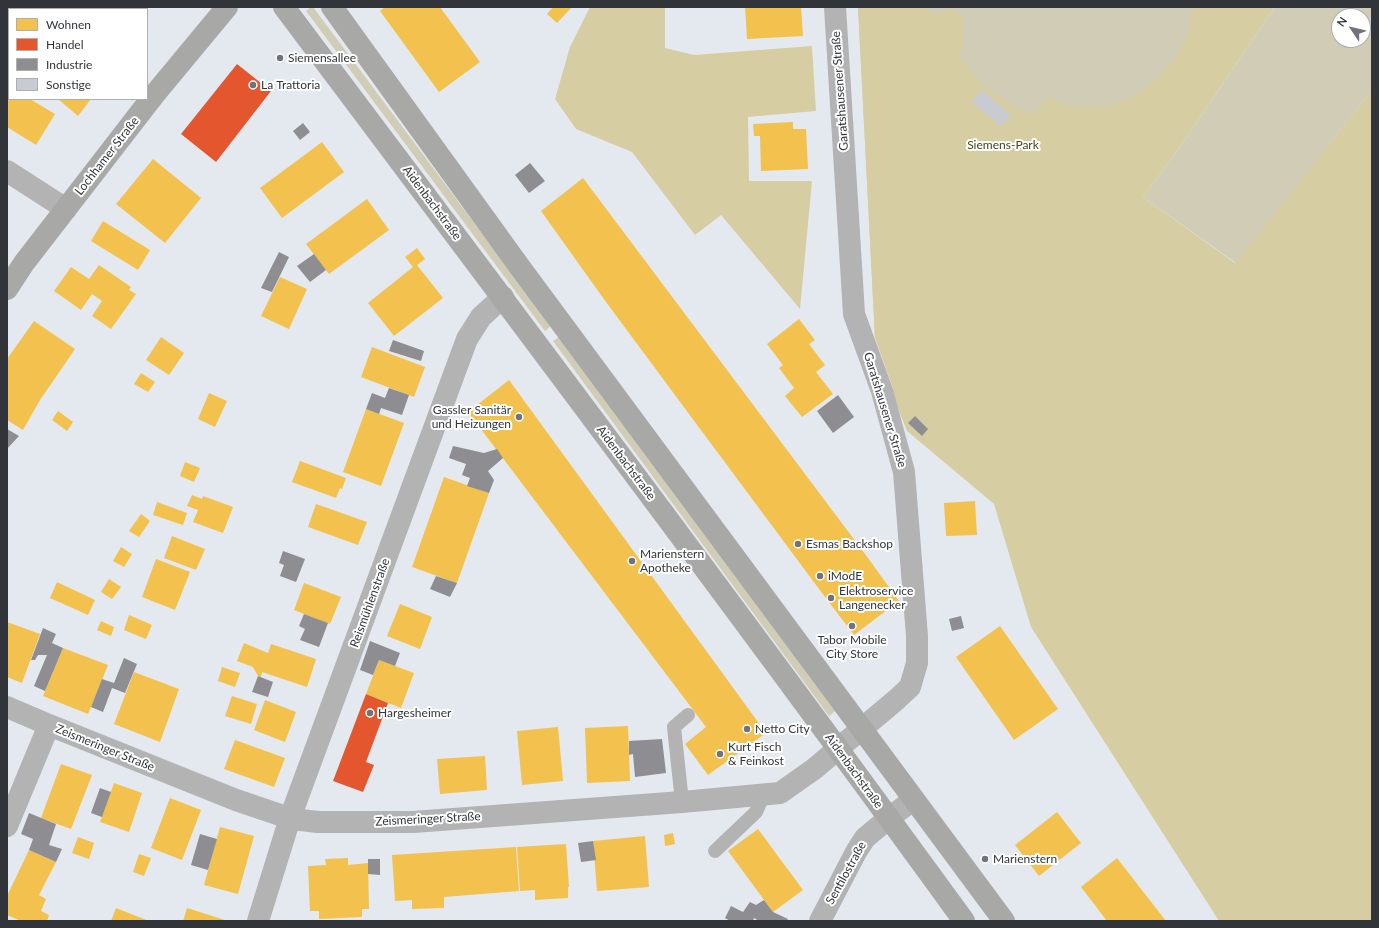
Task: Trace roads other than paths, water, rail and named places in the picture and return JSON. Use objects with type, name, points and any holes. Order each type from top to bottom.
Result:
[{"type":"street","name":"Lochhamer Straße","points":[[7,289],[66,209],[154,95],[227,7]]},
{"type":"street","name":"Aidenbachstraße","points":[[284,7],[503,297],[850,739],[913,800],[1004,921]]},
{"type":"street","name":"Aidenbachstraße","points":[[332,7],[519,266],[850,739],[889,818],[964,921]]},
{"type":"street","name":"Garatshausener Straße","points":[[834,7],[854,314],[882,391],[887,432],[904,472],[917,636],[916,663],[910,687],[850,739]]},
{"type":"street","points":[[7,171],[66,209]]},
{"type":"street","name":"Reismühlenstraße","points":[[258,921],[290,818],[467,339],[481,317],[503,297]]},
{"type":"street","name":"Zeismeringer Straße","points":[[7,707],[236,800],[290,818],[318,822],[413,822],[682,802],[780,793],[814,769],[850,739]]},
{"type":"street","points":[[7,826],[49,725]]},
{"type":"street","name":"Sentilostraße","points":[[820,921],[856,852],[865,838],[913,800]]},
{"type":"lane","points":[[682,802],[674,726],[688,715]]},
{"type":"lane","points":[[715,851],[756,812],[764,794]]},
{"type":"place","name":"Siemensallee","points":[[280,58]]},
{"type":"place","name":"La Trattoria","points":[[253,85]]},
{"type":"place","name":"Gassler Sanitär und Heizungen","points":[[519,417]]},
{"type":"place","name":"Esmas Backshop","points":[[798,544]]},
{"type":"place","name":"Marienstern Apotheke","points":[[632,561]]},
{"type":"place","name":"iModE","points":[[820,576]]},
{"type":"place","name":"Elektroservice Langenecker","points":[[831,598]]},
{"type":"place","name":"Tabor Mobile City Store","points":[[852,626]]},
{"type":"place","name":"Hargesheimer","points":[[370,713]]},
{"type":"place","name":"Netto City","points":[[747,729]]},
{"type":"place","name":"Kurt Fisch & Feinkost","points":[[720,754]]},
{"type":"place","name":"Marienstern","points":[[985,859]]},
{"type":"park label","name":"Siemens-Park","points":[[1003,145]]}]
